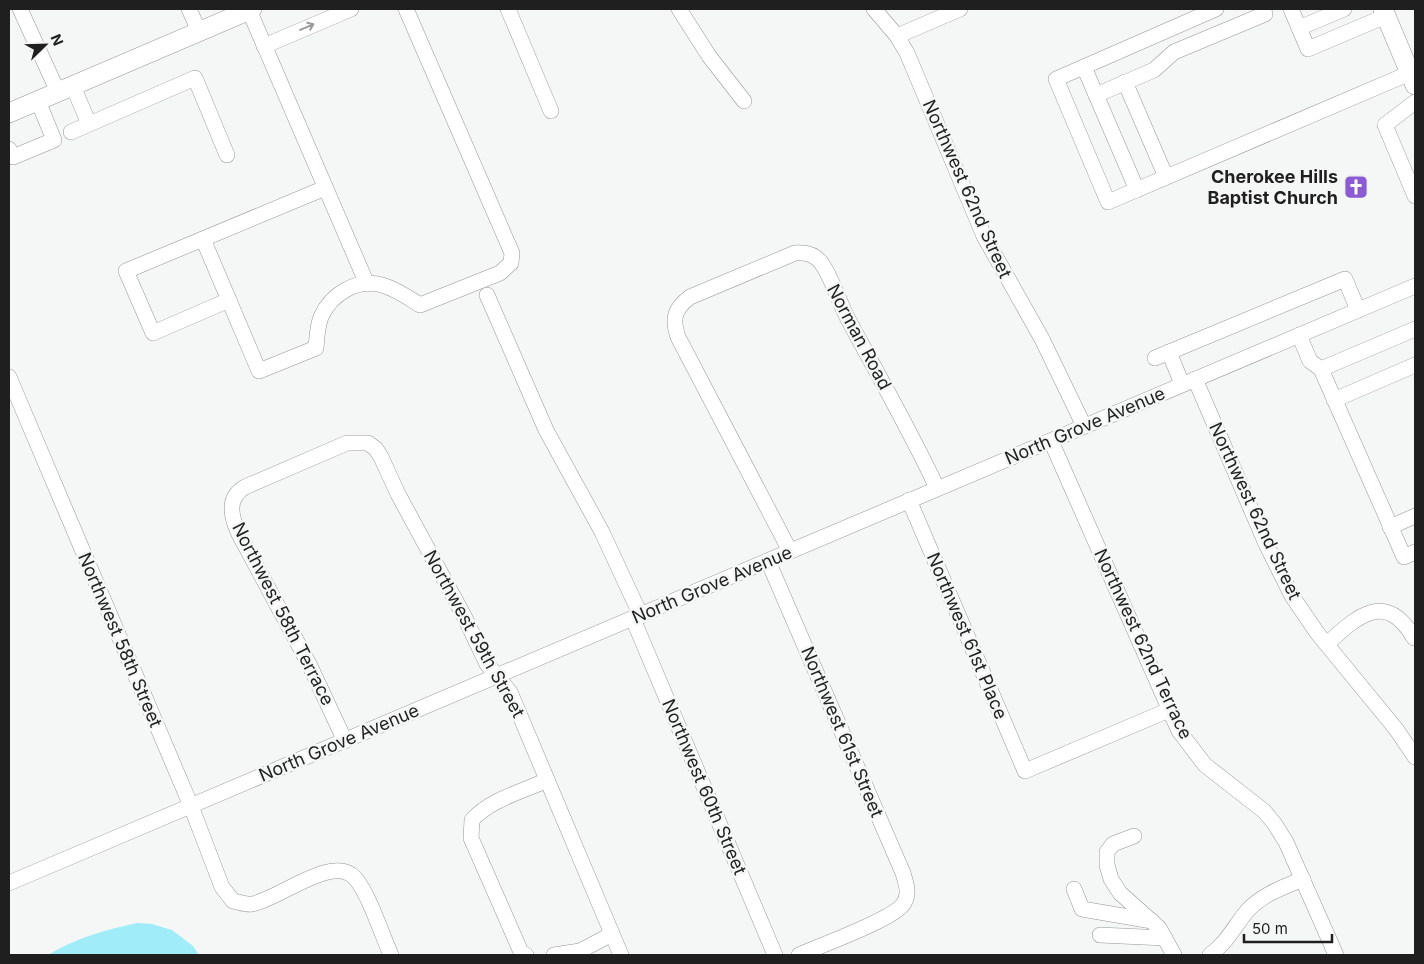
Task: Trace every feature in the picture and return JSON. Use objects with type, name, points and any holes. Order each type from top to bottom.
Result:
[{"type":"main road","points":[[9,114],[250,10]]},
{"type":"main road","points":[[1384,12],[1413,79]]},
{"type":"street","points":[[20,9],[66,89],[89,124]]},
{"type":"street","points":[[189,9],[199,31]]},
{"type":"street","points":[[264,46],[351,9]]},
{"type":"street","points":[[203,239],[259,371],[316,348],[321,317],[339,294],[349,288],[367,284],[382,285],[420,305],[500,273],[511,263],[512,253],[406,9]]},
{"type":"street","points":[[508,9],[551,111]]},
{"type":"street","points":[[679,9],[709,56],[744,101]]},
{"type":"street","name":"Northwest 62nd Street","points":[[874,9],[897,36],[907,53],[984,236],[1042,339],[1084,426]]},
{"type":"street","points":[[897,36],[960,9]]},
{"type":"street","points":[[1216,9],[1056,79],[1108,202],[1413,79]]},
{"type":"street","points":[[1096,95],[1154,70],[1174,52],[1265,14],[1263,9]]},
{"type":"street","points":[[1291,9],[1308,48],[1384,12]]},
{"type":"street","points":[[1299,28],[1344,9]]},
{"type":"street","points":[[250,10],[367,284]]},
{"type":"street","points":[[1084,67],[1137,190]]},
{"type":"street","points":[[71,132],[195,78],[227,155]]},
{"type":"street","points":[[1125,82],[1166,177]]},
{"type":"street","points":[[10,155],[54,140],[38,101]]},
{"type":"street","points":[[1415,102],[1385,125],[1415,196]]},
{"type":"street","points":[[229,300],[153,333],[126,271],[325,188]]},
{"type":"street","name":"Norman Road","points":[[790,551],[674,326],[674,316],[680,305],[690,297],[796,253],[804,252],[813,256],[822,264],[847,316],[917,444],[937,488]]},
{"type":"street","points":[[1154,358],[1345,279],[1358,310]]},
{"type":"street","name":"North Grove Avenue","points":[[9,883],[1415,286]]},
{"type":"street","name":"Northwest 60th Street","points":[[487,295],[538,415],[602,532],[775,955]]},
{"type":"street","points":[[1321,369],[1415,329]]},
{"type":"street","points":[[1299,335],[1310,361],[1321,369],[1404,557],[1415,552]]},
{"type":"street","name":"Northwest 62nd Street","points":[[1169,352],[1188,382],[1282,577],[1306,617],[1396,729],[1415,758]]},
{"type":"street","points":[[1334,400],[1415,365]]},
{"type":"street","name":"Northwest 58th Street","points":[[9,377],[191,806],[222,887],[233,901],[252,904],[322,874],[334,870],[345,871],[355,878],[365,896],[391,955]]},
{"type":"street","name":"Northwest 62nd Terrace","points":[[1051,441],[1179,732],[1205,765],[1264,811],[1274,823],[1286,842],[1336,955]]},
{"type":"street","name":"Northwest 59th Street","points":[[297,464],[347,443],[368,443],[376,449],[464,616],[487,664],[510,692],[621,955]]},
{"type":"street","name":"Northwest 58th Terrace","points":[[297,464],[237,492],[233,498],[232,513],[239,534],[314,673],[345,741]]},
{"type":"street","name":"Northwest 61st Place","points":[[909,500],[1025,771],[1168,710]]},
{"type":"street","points":[[1390,527],[1415,516]]},
{"type":"street","name":"Northwest 61st Street","points":[[768,561],[903,873],[908,894],[904,904],[889,916],[798,955]]},
{"type":"street","points":[[1327,644],[1354,619],[1380,611],[1398,616],[1414,638]]},
{"type":"street","points":[[526,955],[522,952],[483,869],[471,838],[472,820],[481,810],[494,803],[547,780]]},
{"type":"street","points":[[1134,836],[1114,844],[1107,852],[1107,865],[1111,879],[1120,893],[1159,928],[1174,955]]},
{"type":"street","points":[[1210,955],[1219,950],[1254,903],[1303,879]]},
{"type":"street","points":[[1074,890],[1082,909],[1152,921]]},
{"type":"street","points":[[554,955],[580,951],[612,934]]},
{"type":"street","points":[[1100,935],[1165,938]]},
{"type":"water","points":[[137,923],[152,924],[172,930],[193,946],[199,955],[48,955],[91,935]]},
{"type":"place","name":"Cherokee Hills Baptist Church","points":[[1356,187]]}]
